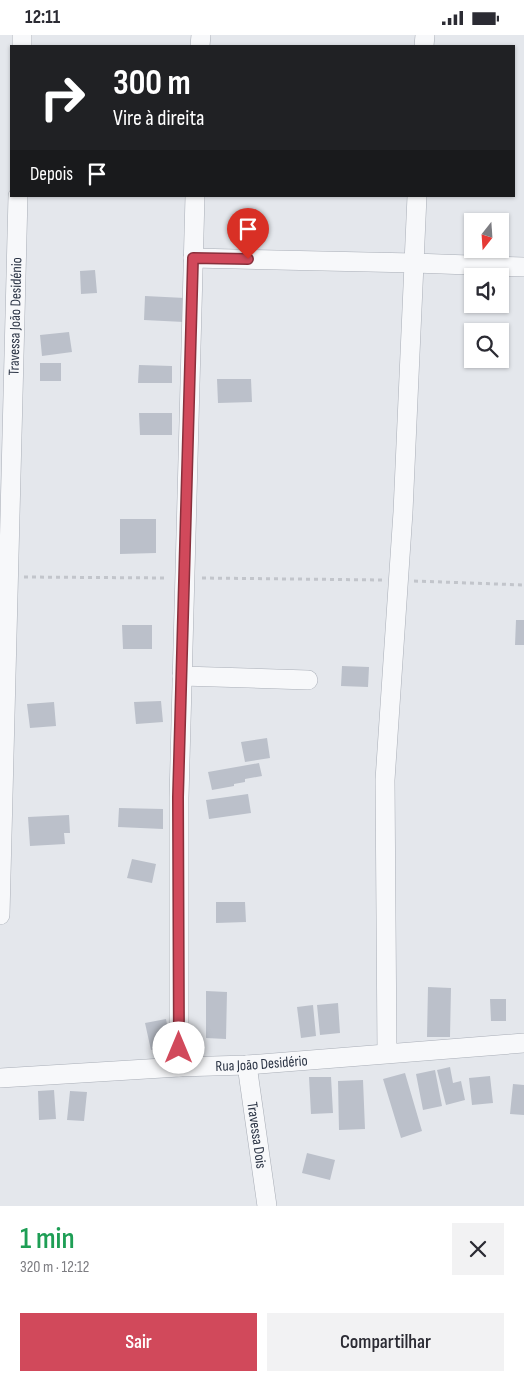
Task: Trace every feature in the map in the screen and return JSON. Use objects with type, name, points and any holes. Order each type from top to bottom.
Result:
[{"type":"street","name":"Travessa João Desidénio","points":[[0,915],[18,197]]},
{"type":"street","points":[[179,1067],[178,797],[195,197]]},
{"type":"street","points":[[387,1053],[385,780],[403,502],[417,197]]},
{"type":"street","points":[[193,258],[524,267]]},
{"type":"street","points":[[182,676],[308,680]]},
{"type":"street","name":"Rua João Desidério","points":[[0,1078],[179,1067],[247,1065],[524,1043]]},
{"type":"street","name":"Travessa Dois","points":[[247,1065],[267,1206]]},
{"type":"path","points":[[8,577],[398,581],[524,585]]},
{"type":"building","points":[[95,270],[97,293],[81,294],[80,271]]},
{"type":"building","points":[[145,296],[185,298],[184,322],[144,320]]},
{"type":"building","points":[[69,332],[72,352],[42,356],[40,335]]},
{"type":"building","points":[[40,363],[61,363],[61,381],[40,381]]},
{"type":"building","points":[[139,365],[172,366],[172,383],[138,383]]},
{"type":"building","points":[[217,379],[251,379],[252,402],[218,403]]},
{"type":"building","points":[[139,413],[172,413],[172,435],[140,435]]},
{"type":"building","points":[[120,519],[156,519],[156,553],[120,554]]},
{"type":"building","points":[[516,620],[524,620],[524,645],[515,645]]},
{"type":"building","points":[[122,625],[152,625],[152,649],[123,649]]},
{"type":"building","points":[[342,666],[369,667],[368,687],[341,686]]},
{"type":"building","points":[[161,701],[163,722],[136,724],[134,702]]},
{"type":"building","points":[[54,702],[56,726],[30,728],[27,704]]},
{"type":"building","points":[[267,738],[270,758],[245,762],[241,742]]},
{"type":"building","points":[[259,763],[262,776],[245,779],[245,782],[234,784],[234,786],[212,790],[208,772]]},
{"type":"building","points":[[248,794],[251,813],[209,819],[206,800]]},
{"type":"building","points":[[119,808],[163,809],[163,829],[118,827]]},
{"type":"building","points":[[69,815],[70,833],[64,833],[65,844],[30,846],[28,817]]},
{"type":"building","points":[[132,859],[156,864],[152,883],[127,878]]},
{"type":"building","points":[[216,902],[245,902],[246,922],[216,923]]},
{"type":"building","points":[[428,987],[451,988],[450,1037],[427,1037]]},
{"type":"building","points":[[206,991],[227,992],[226,1039],[206,1038]]},
{"type":"building","points":[[490,999],[506,999],[506,1021],[491,1021]]},
{"type":"building","points":[[338,1003],[340,1033],[320,1035],[317,1005]]},
{"type":"building","points":[[313,1005],[316,1036],[301,1038],[297,1007]]},
{"type":"building","points":[[166,1019],[171,1046],[151,1050],[145,1023]]},
{"type":"building","points":[[450,1067],[453,1083],[461,1081],[465,1100],[446,1105],[437,1070]]},
{"type":"building","points":[[435,1070],[442,1106],[423,1110],[416,1074]]},
{"type":"building","points":[[405,1073],[422,1131],[401,1138],[383,1079]]},
{"type":"building","points":[[490,1076],[493,1103],[472,1105],[469,1078]]},
{"type":"building","points":[[309,1077],[331,1077],[333,1113],[311,1114]]},
{"type":"building","points":[[363,1080],[365,1129],[339,1130],[338,1081]]},
{"type":"building","points":[[513,1084],[524,1085],[524,1115],[510,1114]]},
{"type":"building","points":[[54,1090],[56,1119],[39,1120],[38,1091]]},
{"type":"building","points":[[70,1091],[87,1092],[84,1121],[67,1120]]},
{"type":"building","points":[[307,1153],[335,1160],[330,1180],[302,1173]]},
{"type":"route","points":[[179,1048],[178,797],[193,258],[248,259]]}]
